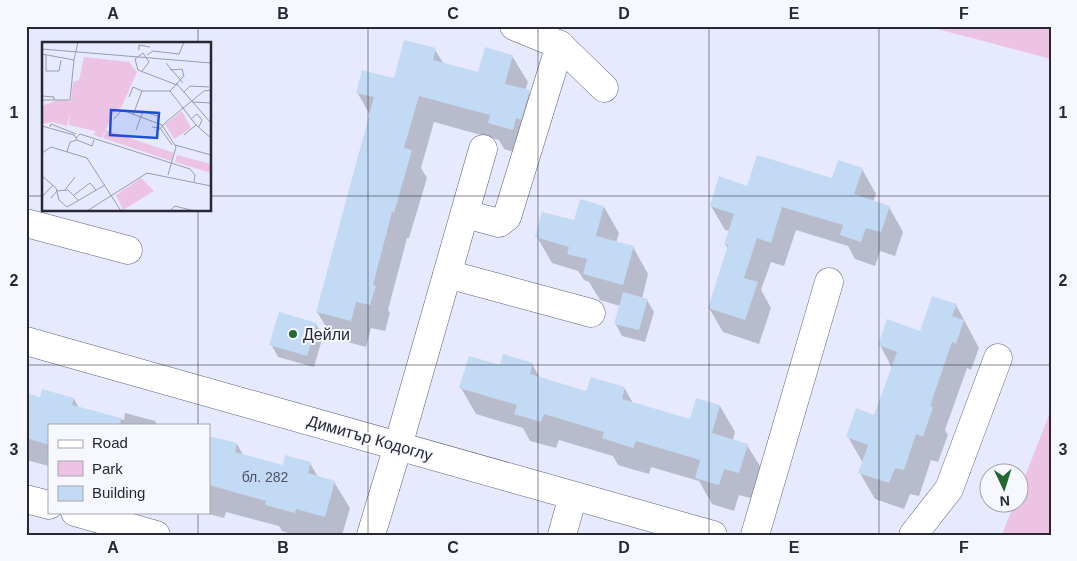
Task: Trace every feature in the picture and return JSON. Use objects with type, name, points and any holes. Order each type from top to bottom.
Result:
[{"type":"street","points":[[514,26],[560,45],[604,88]]},
{"type":"street","points":[[465,214],[499,223],[507,218],[560,45]]},
{"type":"street","points":[[371,535],[483,149]]},
{"type":"street","points":[[26,223],[128,250]]},
{"type":"street","points":[[448,274],[590,313]]},
{"type":"street","points":[[756,535],[829,282]]},
{"type":"street","name":"Димитър Кодоглу","points":[[26,341],[713,535]]},
{"type":"street","points":[[913,535],[949,489],[998,358]]},
{"type":"street","points":[[562,535],[573,496]]},
{"type":"street","points":[[26,499],[48,505]]},
{"type":"street","points":[[82,514],[156,535]]},
{"type":"green space","points":[[926,26],[1051,26],[1051,59]]},
{"type":"green space","points":[[1051,410],[1051,535],[1002,535],[1010,514],[1030,514],[1030,464]]},
{"type":"building","points":[[404,40],[436,48],[433,60],[478,72],[485,47],[513,55],[505,84],[530,90],[521,120],[516,118],[513,130],[488,123],[490,115],[419,96],[404,148],[412,150],[394,213],[392,212],[373,285],[376,286],[370,305],[356,302],[351,321],[316,312],[374,97],[356,93],[362,70],[394,78]]},
{"type":"building","points":[[757,155],[832,178],[838,160],[863,168],[854,194],[890,206],[881,232],[866,228],[861,242],[840,235],[843,225],[782,207],[771,243],[757,238],[744,278],[758,282],[745,320],[708,308],[728,245],[724,244],[734,214],[710,206],[719,176],[747,186]]},
{"type":"building","points":[[580,199],[604,206],[596,236],[634,246],[623,285],[583,274],[587,259],[567,254],[569,247],[535,237],[542,212],[574,220]]},
{"type":"building","points":[[623,292],[648,299],[639,330],[614,324]]},
{"type":"building","points":[[932,296],[957,304],[952,316],[964,320],[956,344],[952,342],[930,406],[933,407],[923,437],[916,434],[904,470],[895,468],[889,483],[858,473],[868,445],[846,437],[856,408],[874,415],[897,352],[878,345],[887,319],[920,331]]},
{"type":"building","name":"Дейли","points":[[279,312],[317,323],[307,356],[269,345]]},
{"type":"building","points":[[503,354],[533,363],[530,374],[586,391],[591,377],[625,387],[622,399],[690,419],[696,398],[720,405],[712,433],[748,444],[739,473],[724,469],[719,485],[695,478],[700,460],[636,441],[633,448],[602,438],[604,432],[544,414],[541,422],[514,414],[517,405],[459,388],[469,356],[500,365]]},
{"type":"building","points":[[42,389],[74,398],[72,405],[121,418],[120,424],[48,424],[48,445],[26,438],[26,393],[40,397]]},
{"type":"building","points":[[210,436],[237,443],[235,452],[283,465],[285,455],[311,462],[308,473],[335,481],[325,517],[296,509],[295,513],[265,505],[266,501],[210,485]]},
{"type":"place","name":"Дейли","points":[[293,334]]}]
